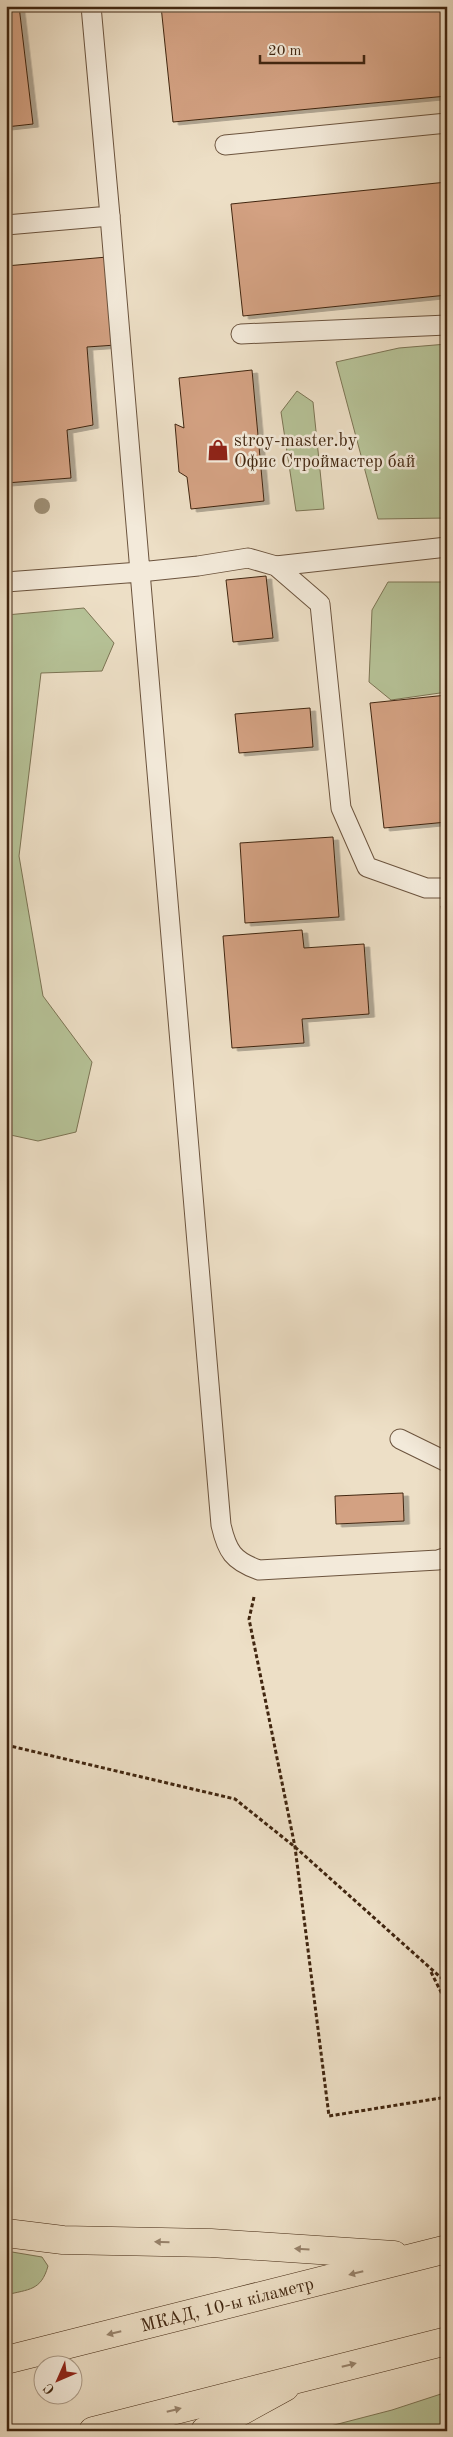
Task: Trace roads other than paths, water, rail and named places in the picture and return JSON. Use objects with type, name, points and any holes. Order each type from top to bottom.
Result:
[{"type":"main road","points":[[6,2234],[63,2240],[211,2243],[421,2256]]},
{"type":"main road","name":"МКАД, 10-ы кіламетр","points":[[6,2360],[447,2249]]},
{"type":"main road","points":[[93,2431],[446,2341]]},
{"type":"main road","points":[[205,2431],[302,2377]]},
{"type":"lane","points":[[92,6],[99,107],[110,216],[221,1525],[225,1541],[233,1556],[244,1565],[259,1570],[438,1560],[447,1557]]},
{"type":"lane","points":[[225,144],[447,123]]},
{"type":"lane","points":[[6,225],[110,216]]},
{"type":"lane","points":[[241,334],[447,325]]},
{"type":"lane","points":[[6,582],[140,572],[198,566],[248,558],[276,566],[447,547]]},
{"type":"lane","points":[[276,566],[320,604],[341,808],[367,867],[426,888],[447,888]]},
{"type":"lane","points":[[400,1439],[447,1462]]},
{"type":"place","name":"stroy-master.by Офис Строймастер бай","points":[[218,450]]}]
